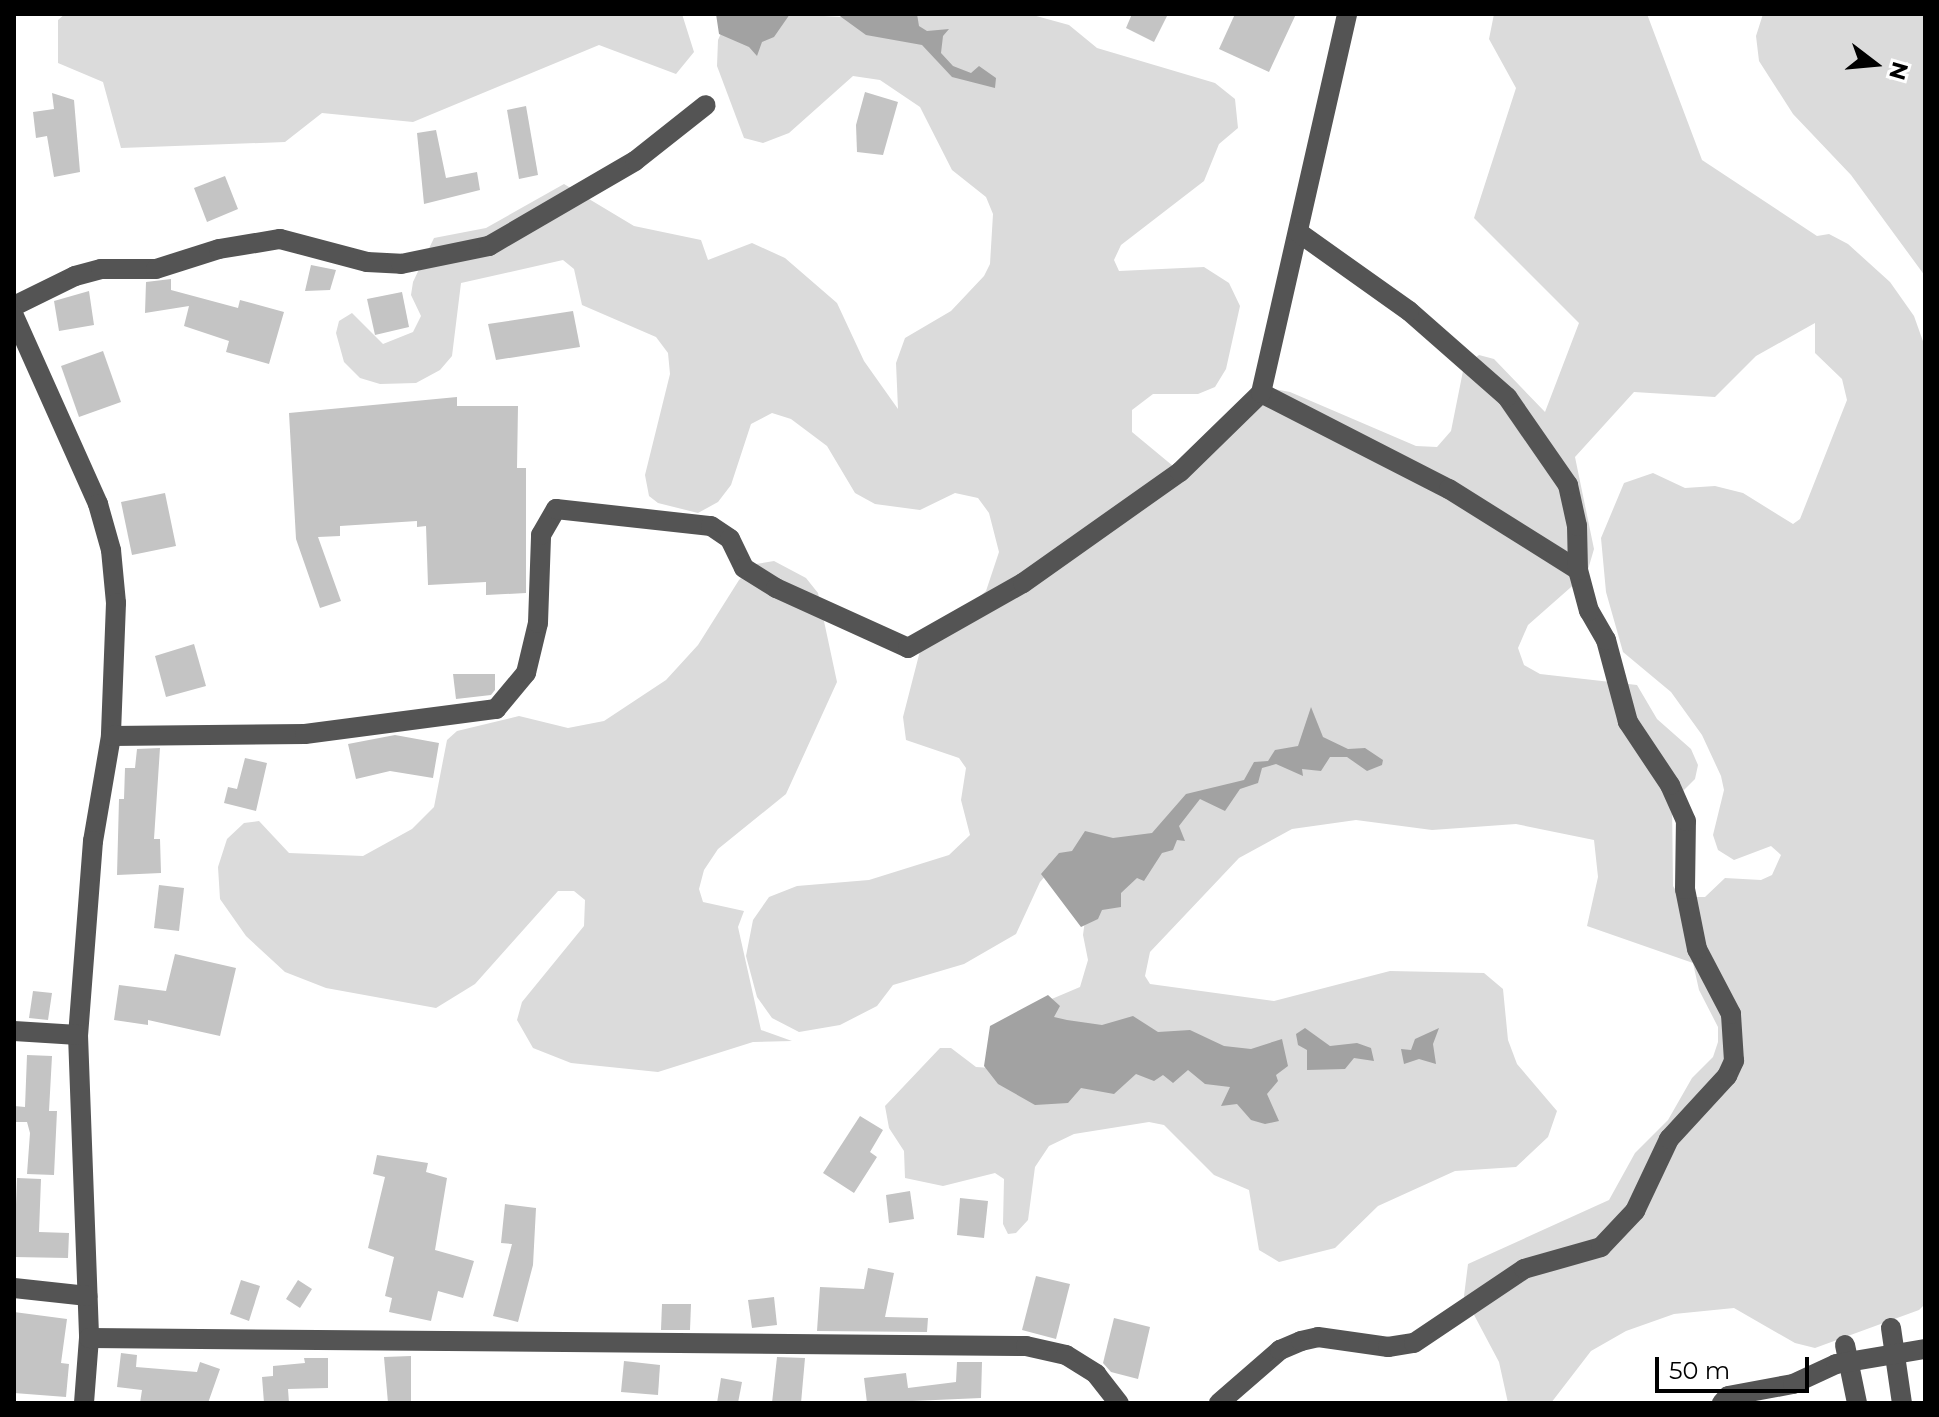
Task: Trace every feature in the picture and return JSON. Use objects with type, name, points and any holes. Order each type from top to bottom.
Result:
[{"type":"street","points":[[111,736],[305,734],[496,709],[526,673],[538,623],[541,535],[556,509],[711,526],[730,539],[744,568],[776,588],[908,648],[1023,583],[1180,472],[1261,393],[1347,14]]},
{"type":"street","points":[[14,306],[75,276],[101,269],[156,269],[219,249],[280,239],[367,262],[401,264],[489,246],[635,161],[706,105]]},
{"type":"street","points":[[1219,1403],[1280,1350],[1301,1341],[1318,1337],[1388,1347],[1414,1343],[1524,1269],[1601,1247],[1635,1211],[1669,1139],[1727,1076],[1734,1061],[1731,1014],[1697,949],[1685,889],[1686,821],[1670,785],[1628,722],[1606,640],[1589,611],[1578,570],[1577,526],[1568,485],[1507,397],[1409,311],[1298,232]]},
{"type":"street","points":[[14,316],[74,442],[111,550],[116,603],[111,736],[93,841],[78,1035],[89,1338],[84,1403]]},
{"type":"street","points":[[1261,393],[1449,489],[1578,570]]},
{"type":"street","points":[[14,1031],[78,1035]]},
{"type":"street","points":[[14,1288],[88,1296]]},
{"type":"street","points":[[1891,1328],[1902,1403]]},
{"type":"street","points":[[89,1338],[1026,1346],[1066,1355],[1096,1374],[1119,1403]]},
{"type":"street","points":[[1722,1403],[1728,1396],[1793,1384],[1847,1354],[1894,1355],[1925,1349]]},
{"type":"street","points":[[1847,1354],[1857,1403]]},
{"type":"shaded area","points":[[65,14],[682,14],[694,52],[676,74],[599,45],[413,122],[322,113],[285,142],[121,148],[103,82],[58,63],[58,20]]},
{"type":"shaded area","points":[[716,14],[790,14],[774,37],[762,42],[757,56],[749,47],[719,34]]},
{"type":"shaded area","points":[[789,14],[911,21],[909,14],[1029,14],[1069,25],[1097,48],[1215,83],[1235,99],[1238,128],[1219,144],[1204,181],[1121,245],[1114,260],[1119,271],[1204,267],[1229,283],[1240,306],[1226,369],[1215,387],[1198,394],[1153,394],[1132,410],[1132,432],[1173,466],[1268,388],[1290,392],[1416,446],[1437,447],[1451,431],[1464,366],[1479,355],[1494,359],[1545,412],[1579,323],[1474,218],[1516,88],[1489,39],[1494,14],[1647,14],[1702,160],[1817,236],[1829,234],[1848,244],[1890,282],[1914,316],[1925,347],[1925,1304],[1919,1310],[1815,1348],[1795,1343],[1734,1308],[1674,1314],[1626,1331],[1591,1351],[1551,1403],[1508,1403],[1499,1362],[1464,1296],[1468,1264],[1609,1200],[1635,1153],[1668,1120],[1692,1078],[1713,1057],[1718,1042],[1718,1027],[1699,990],[1693,963],[1587,926],[1598,877],[1594,840],[1516,824],[1432,830],[1356,820],[1292,829],[1239,858],[1150,952],[1145,976],[1150,984],[1274,1001],[1390,971],[1484,973],[1503,989],[1508,1040],[1517,1064],[1557,1111],[1548,1137],[1516,1167],[1455,1171],[1378,1206],[1335,1248],[1279,1262],[1259,1250],[1249,1190],[1214,1175],[1164,1125],[1149,1122],[1074,1134],[1049,1146],[1035,1167],[1028,1220],[1016,1233],[1008,1234],[1003,1224],[1004,1179],[995,1173],[943,1186],[905,1178],[904,1151],[889,1128],[885,1106],[940,1048],[951,1048],[976,1067],[991,1068],[1132,1069],[1276,1059],[1050,1023],[1047,1001],[1080,987],[1088,960],[1083,935],[1086,913],[1057,863],[1040,882],[1016,934],[964,964],[893,985],[877,1006],[840,1025],[799,1032],[772,1018],[757,997],[746,956],[753,920],[769,897],[797,886],[869,880],[949,855],[970,835],[961,800],[966,768],[959,758],[906,740],[903,717],[921,647],[986,591],[999,552],[989,513],[978,498],[955,493],[920,510],[875,504],[855,493],[827,446],[791,419],[772,413],[751,424],[731,485],[718,502],[698,513],[658,503],[649,496],[645,475],[670,374],[668,353],[656,337],[582,305],[574,269],[563,260],[461,283],[452,356],[440,370],[416,383],[380,384],[360,378],[344,362],[336,333],[339,321],[352,313],[383,344],[413,332],[421,316],[411,295],[413,282],[434,238],[486,228],[564,184],[634,226],[701,240],[708,260],[752,243],[785,258],[837,303],[864,361],[898,409],[896,363],[905,338],[951,311],[984,276],[990,264],[993,214],[986,197],[952,170],[920,107],[880,80],[853,76],[789,133],[763,143],[744,138],[717,66],[718,40],[723,29]],"holes":[[[1815,323],[1815,353],[1842,379],[1847,400],[1800,519],[1793,524],[1743,493],[1715,486],[1685,488],[1653,473],[1624,483],[1601,538],[1606,592],[1623,652],[1671,692],[1702,735],[1721,776],[1724,790],[1713,835],[1718,850],[1734,860],[1771,846],[1781,855],[1772,875],[1761,880],[1725,878],[1705,897],[1680,897],[1673,886],[1672,802],[1695,779],[1698,765],[1691,749],[1657,719],[1637,685],[1540,674],[1524,665],[1518,648],[1528,625],[1587,573],[1594,549],[1575,457],[1634,392],[1715,397],[1756,356]]]},
{"type":"shaded area","points":[[837,14],[917,14],[919,26],[927,31],[949,29],[943,36],[941,53],[953,66],[971,73],[979,66],[996,78],[995,88],[952,77],[922,45],[866,35]]},
{"type":"shaded area","points":[[1763,14],[1925,14],[1925,276],[1851,175],[1793,114],[1759,61],[1756,36]]},
{"type":"shaded area","points":[[774,561],[806,578],[818,593],[837,682],[786,794],[718,849],[704,870],[699,889],[703,902],[744,911],[738,927],[761,1030],[792,1041],[753,1042],[658,1072],[571,1063],[533,1048],[517,1020],[522,1002],[584,926],[585,900],[574,891],[558,891],[475,984],[436,1008],[326,988],[285,972],[246,936],[220,899],[218,867],[227,839],[244,823],[259,821],[289,853],[363,856],[412,829],[434,807],[447,740],[457,731],[519,716],[568,728],[604,721],[666,680],[698,645],[739,580],[756,564]]},
{"type":"shaded area","points":[[1311,707],[1323,737],[1348,749],[1365,748],[1383,760],[1382,765],[1367,771],[1347,757],[1330,757],[1321,771],[1302,769],[1303,776],[1276,764],[1262,768],[1258,783],[1240,789],[1225,811],[1200,799],[1179,826],[1185,841],[1177,840],[1173,850],[1162,853],[1144,881],[1137,878],[1121,893],[1121,907],[1102,910],[1098,919],[1081,927],[1041,874],[1059,853],[1072,851],[1085,831],[1113,838],[1152,833],[1186,794],[1244,780],[1254,762],[1268,761],[1275,750],[1298,746]]},
{"type":"shaded area","points":[[1048,995],[1060,1006],[1054,1017],[1067,1020],[1102,1025],[1133,1016],[1158,1032],[1190,1030],[1224,1046],[1251,1049],[1282,1039],[1288,1066],[1276,1075],[1278,1081],[1267,1094],[1279,1121],[1265,1124],[1251,1120],[1237,1104],[1221,1106],[1230,1087],[1205,1084],[1188,1070],[1173,1083],[1163,1075],[1154,1081],[1136,1074],[1114,1094],[1081,1088],[1068,1103],[1035,1105],[998,1084],[984,1066],[990,1026]]},
{"type":"shaded area","points":[[1305,1028],[1330,1046],[1357,1043],[1371,1048],[1374,1061],[1354,1058],[1345,1069],[1307,1070],[1307,1050],[1298,1045],[1296,1034]]},
{"type":"shaded area","points":[[1439,1028],[1433,1044],[1436,1064],[1419,1059],[1404,1064],[1401,1049],[1411,1050],[1415,1039]]},
{"type":"building","points":[[1132,14],[1168,14],[1154,42],[1126,28]]},
{"type":"building","points":[[1235,14],[1296,14],[1269,72],[1219,49]]},
{"type":"building","points":[[865,92],[898,102],[883,155],[857,152],[856,125]]},
{"type":"building","points":[[52,93],[74,100],[80,172],[54,177],[47,136],[36,138],[33,112],[54,109]]},
{"type":"building","points":[[526,106],[538,175],[519,179],[507,110]]},
{"type":"building","points":[[436,130],[446,178],[477,172],[480,190],[424,204],[417,133]]},
{"type":"building","points":[[225,176],[238,209],[207,222],[194,188]]},
{"type":"building","points":[[311,265],[336,270],[330,290],[305,291]]},
{"type":"building","points":[[171,279],[171,290],[238,308],[240,300],[284,312],[269,364],[226,352],[229,341],[184,326],[189,306],[145,313],[146,282]]},
{"type":"building","points":[[89,291],[94,325],[59,331],[54,301]]},
{"type":"building","points":[[402,292],[409,327],[375,335],[367,299]]},
{"type":"building","points":[[573,311],[580,347],[496,360],[488,324]]},
{"type":"building","points":[[103,351],[121,402],[79,417],[61,366]]},
{"type":"building","points":[[457,397],[457,406],[518,406],[517,468],[526,468],[526,593],[486,595],[486,582],[428,585],[426,526],[417,527],[417,521],[340,526],[340,536],[318,537],[341,601],[320,608],[296,539],[289,413]]},
{"type":"building","points":[[165,493],[176,546],[132,555],[121,502]]},
{"type":"building","points":[[194,644],[206,686],[166,697],[155,656]]},
{"type":"building","points":[[453,674],[495,674],[495,690],[491,695],[456,699]]},
{"type":"building","points":[[395,735],[439,743],[433,778],[390,771],[356,779],[348,744]]},
{"type":"building","points":[[160,748],[154,839],[160,839],[161,873],[117,875],[119,799],[124,799],[125,768],[135,768],[137,749]]},
{"type":"building","points":[[245,758],[267,763],[256,811],[224,803],[228,787],[237,789]]},
{"type":"building","points":[[159,885],[184,888],[179,931],[154,928]]},
{"type":"building","points":[[175,954],[236,968],[220,1036],[148,1020],[148,1025],[114,1020],[119,985],[166,991]]},
{"type":"building","points":[[33,991],[52,993],[48,1020],[29,1018]]},
{"type":"building","points":[[27,1055],[52,1056],[49,1111],[57,1111],[54,1175],[27,1174],[30,1133],[27,1122],[14,1122],[14,1106],[25,1107]]},
{"type":"building","points":[[860,1116],[883,1130],[870,1152],[877,1157],[854,1193],[823,1173]]},
{"type":"building","points":[[377,1155],[428,1163],[426,1172],[447,1178],[435,1250],[474,1261],[463,1298],[438,1291],[431,1321],[389,1312],[392,1298],[385,1296],[394,1257],[368,1248],[385,1177],[373,1174]]},
{"type":"building","points":[[17,1178],[41,1179],[39,1232],[69,1233],[68,1258],[14,1257]]},
{"type":"building","points":[[910,1191],[914,1219],[889,1223],[886,1195]]},
{"type":"building","points":[[960,1198],[988,1201],[984,1238],[957,1235]]},
{"type":"building","points":[[505,1204],[536,1208],[533,1265],[518,1322],[493,1316],[512,1244],[501,1243]]},
{"type":"building","points":[[868,1268],[894,1273],[885,1317],[928,1318],[927,1332],[817,1331],[820,1287],[864,1289]]},
{"type":"building","points":[[1036,1276],[1070,1284],[1056,1339],[1022,1330]]},
{"type":"building","points":[[241,1280],[260,1286],[249,1321],[230,1314]]},
{"type":"building","points":[[298,1280],[312,1289],[300,1308],[286,1299]]},
{"type":"building","points":[[774,1297],[777,1325],[752,1328],[748,1300]]},
{"type":"building","points":[[662,1304],[691,1304],[690,1330],[661,1330]]},
{"type":"building","points":[[14,1312],[67,1319],[61,1363],[69,1364],[66,1397],[14,1393]]},
{"type":"building","points":[[1114,1318],[1150,1327],[1138,1379],[1111,1372],[1103,1363]]},
{"type":"building","points":[[121,1353],[137,1355],[136,1367],[197,1372],[200,1362],[220,1369],[208,1403],[140,1403],[142,1390],[117,1387]]},
{"type":"building","points":[[411,1356],[411,1403],[388,1403],[384,1357]]},
{"type":"building","points":[[777,1357],[805,1358],[801,1403],[772,1403]]},
{"type":"building","points":[[304,1358],[328,1358],[328,1388],[288,1389],[289,1403],[264,1403],[262,1377],[273,1376],[273,1366],[305,1363]]},
{"type":"building","points":[[624,1361],[660,1365],[658,1395],[621,1392]]},
{"type":"building","points":[[957,1362],[982,1362],[981,1398],[867,1403],[864,1378],[906,1373],[908,1388],[956,1382]]},
{"type":"building","points":[[721,1378],[742,1382],[738,1403],[717,1403]]}]
